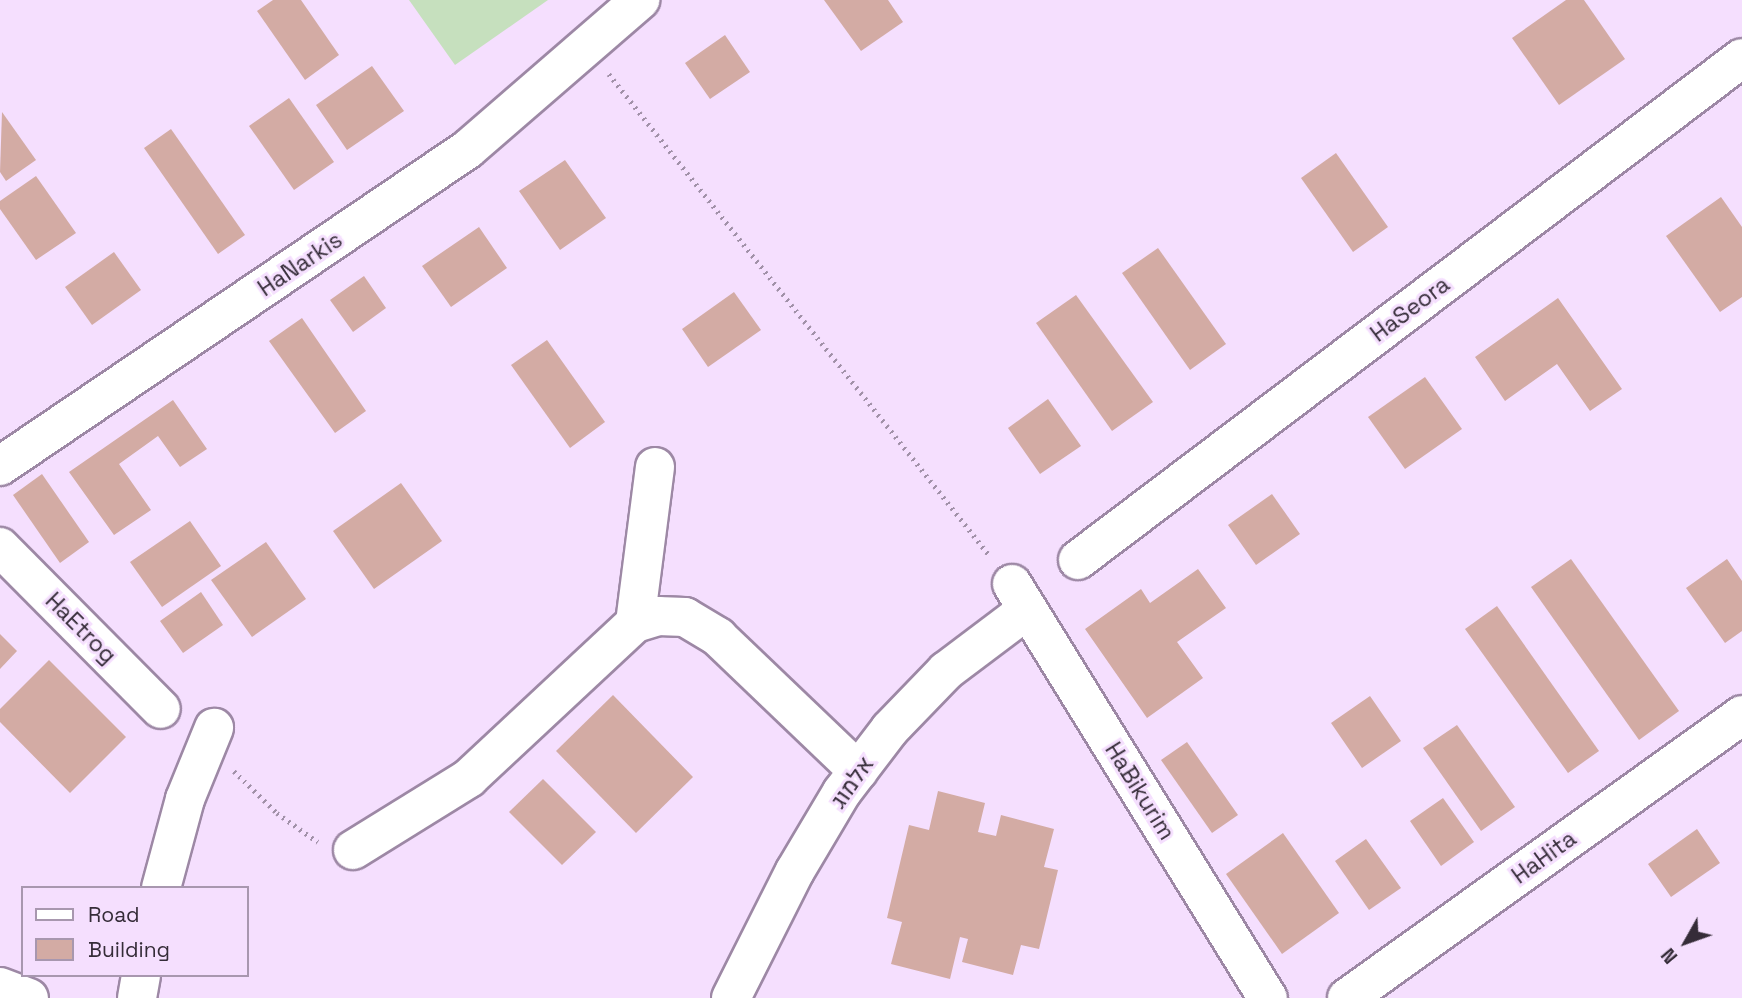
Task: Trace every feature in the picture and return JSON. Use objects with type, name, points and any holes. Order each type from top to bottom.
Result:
[{"type":"street","name":"HaNarkis","points":[[0,466],[468,149],[640,0]]},
{"type":"street","name":"HaSeora","points":[[1078,560],[1742,58]]},
{"type":"street","points":[[635,624],[655,467]]},
{"type":"street","name":"HaEtrog","points":[[0,547],[161,709]]},
{"type":"street","name":"אלמוג","points":[[731,998],[794,871],[858,771],[890,729],[1020,597]]},
{"type":"street","name":"HaBikurim","points":[[1020,597],[1268,998]]},
{"type":"street","points":[[353,850],[469,778],[635,624],[658,616],[685,617],[718,637],[858,771]]},
{"type":"street","name":"HaHita","points":[[1347,998],[1742,715]]},
{"type":"street","points":[[161,886],[185,799],[210,736]]},
{"type":"street","points":[[137,998],[141,977]]},
{"type":"street","points":[[0,987],[29,998]]},
{"type":"path","points":[[587,46],[1020,597]]},
{"type":"path","points":[[210,736],[277,813],[326,847],[353,850]]},
{"type":"green space","points":[[409,0],[548,0],[455,65]]},
{"type":"building","points":[[273,0],[301,0],[339,55],[305,80],[257,11]]},
{"type":"building","points":[[824,0],[888,0],[903,22],[861,51]]},
{"type":"building","points":[[1566,0],[1584,0],[1625,59],[1559,105],[1512,38]]},
{"type":"building","points":[[725,35],[750,72],[710,99],[685,63]]},
{"type":"building","points":[[372,66],[404,111],[347,150],[316,105]]},
{"type":"building","points":[[289,98],[334,162],[294,190],[249,126]]},
{"type":"building","points":[[2,112],[36,160],[6,181],[0,172]]},
{"type":"building","points":[[171,129],[245,235],[218,254],[144,148]]},
{"type":"building","points":[[1336,153],[1388,227],[1353,252],[1301,178]]},
{"type":"building","points":[[565,160],[606,218],[560,250],[519,191]]},
{"type":"building","points":[[36,176],[76,233],[36,260],[0,209],[0,201]]},
{"type":"building","points":[[1721,197],[1742,227],[1742,297],[1720,312],[1666,236]]},
{"type":"building","points":[[479,227],[507,268],[451,307],[422,266]]},
{"type":"building","points":[[1158,248],[1226,344],[1190,370],[1122,273]]},
{"type":"building","points":[[114,252],[141,290],[92,325],[65,287]]},
{"type":"building","points":[[364,276],[386,308],[353,332],[330,300]]},
{"type":"building","points":[[734,292],[761,330],[708,367],[682,329]]},
{"type":"building","points":[[1076,295],[1153,402],[1112,431],[1036,323]]},
{"type":"building","points":[[1558,298],[1622,389],[1590,411],[1557,364],[1505,401],[1475,357]]},
{"type":"building","points":[[302,318],[366,411],[335,433],[269,341]]},
{"type":"building","points":[[547,340],[605,422],[570,448],[511,365]]},
{"type":"building","points":[[1425,377],[1462,429],[1405,469],[1368,417]]},
{"type":"building","points":[[1048,399],[1081,446],[1040,474],[1008,428]]},
{"type":"building","points":[[173,400],[207,449],[180,467],[158,436],[119,464],[151,510],[114,535],[69,472]]},
{"type":"building","points":[[42,474],[89,542],[60,563],[13,495]]},
{"type":"building","points":[[401,483],[442,541],[374,589],[333,531]]},
{"type":"building","points":[[1272,494],[1300,534],[1256,565],[1228,525]]},
{"type":"building","points":[[190,521],[221,566],[162,607],[130,562]]},
{"type":"building","points":[[266,542],[306,599],[252,637],[211,580]]},
{"type":"building","points":[[1571,559],[1679,711],[1639,740],[1531,587]]},
{"type":"building","points":[[1727,559],[1742,581],[1742,631],[1725,643],[1686,588]]},
{"type":"building","points":[[1198,569],[1226,608],[1177,642],[1203,678],[1147,718],[1085,629],[1141,589],[1150,603]]},
{"type":"building","points":[[201,592],[223,625],[183,653],[160,621]]},
{"type":"building","points":[[1497,606],[1599,751],[1568,773],[1465,629]]},
{"type":"building","points":[[0,634],[17,651],[0,669]]},
{"type":"building","points":[[49,660],[126,737],[70,793],[0,722],[0,709]]},
{"type":"building","points":[[613,695],[693,777],[636,833],[556,751]]},
{"type":"building","points":[[1370,696],[1401,741],[1362,768],[1331,723]]},
{"type":"building","points":[[1457,725],[1515,807],[1481,831],[1423,748]]},
{"type":"building","points":[[1187,742],[1238,815],[1212,833],[1161,760]]},
{"type":"building","points":[[543,779],[596,832],[562,865],[509,812]]},
{"type":"building","points":[[938,791],[985,803],[978,832],[996,836],[1001,815],[1054,829],[1044,867],[1058,870],[1039,949],[1021,945],[1013,975],[962,962],[968,939],[960,937],[950,979],[891,964],[902,922],[887,918],[909,825],[929,830]]},
{"type":"building","points":[[1443,798],[1474,842],[1441,866],[1410,821]]},
{"type":"building","points":[[1697,829],[1720,863],[1671,897],[1648,864]]},
{"type":"building","points":[[1283,833],[1339,913],[1282,954],[1226,874]]},
{"type":"building","points":[[1366,839],[1401,888],[1369,910],[1335,861]]}]
